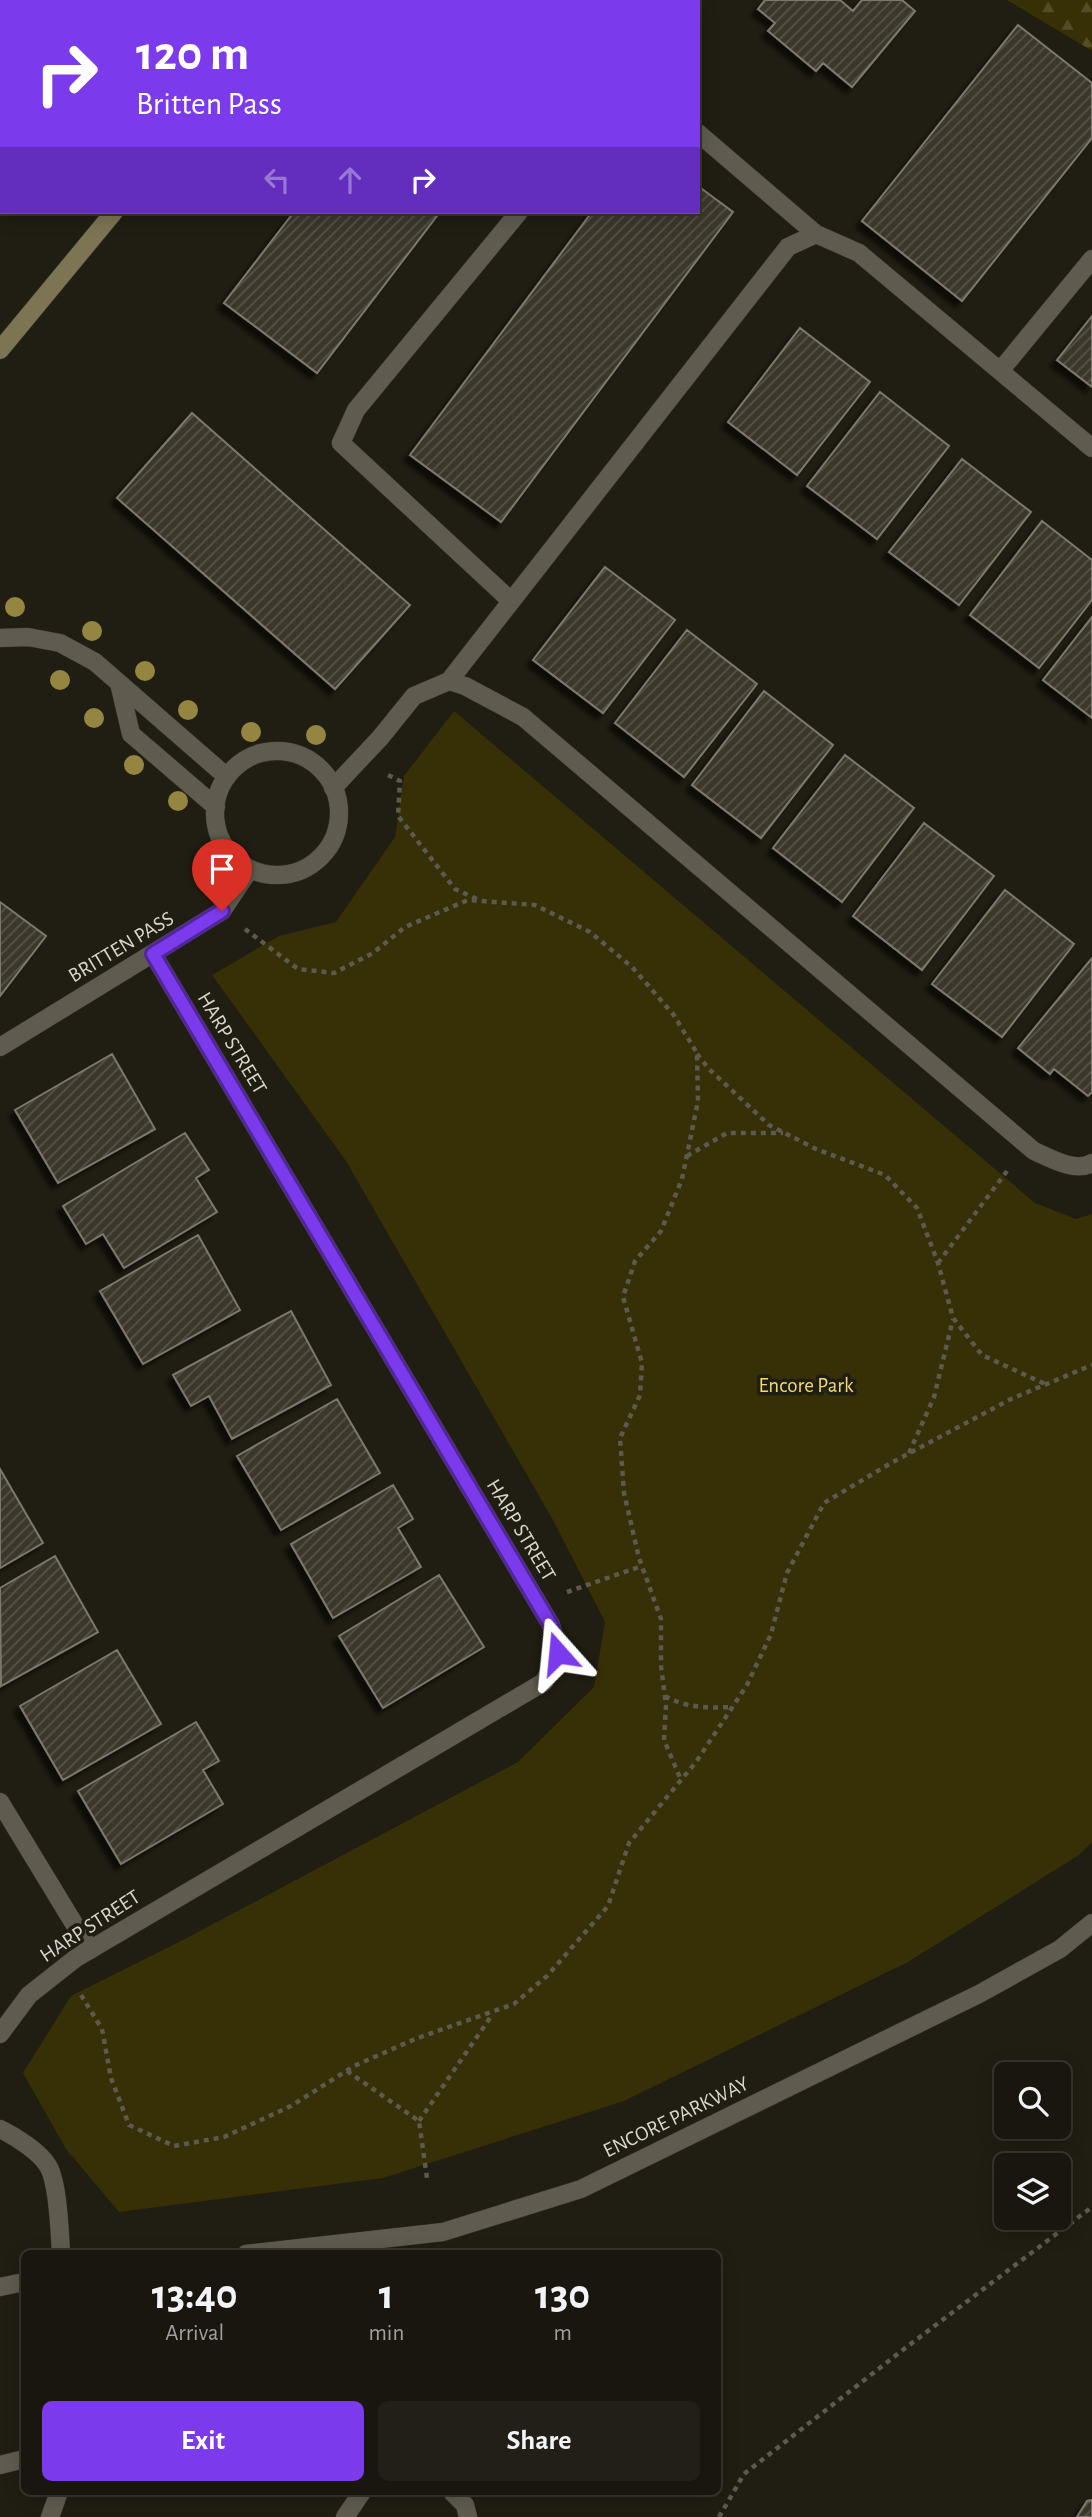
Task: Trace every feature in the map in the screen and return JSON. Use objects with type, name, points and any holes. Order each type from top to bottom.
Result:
[{"type":"main road","points":[[0,350],[112,214]]},
{"type":"street","points":[[700,135],[816,234],[859,253],[1092,448]]},
{"type":"street","points":[[511,601],[341,443],[356,410],[517,214]]},
{"type":"street","points":[[334,788],[414,696],[449,681],[788,247],[816,234]]},
{"type":"street","points":[[1000,371],[1092,259]]},
{"type":"street","points":[[0,638],[28,637],[60,643],[95,662],[227,777]]},
{"type":"street","points":[[449,681],[465,686],[523,718],[1034,1151],[1060,1163],[1086,1166],[1092,1163]]},
{"type":"street","points":[[119,683],[131,734],[216,807]]},
{"type":"street","points":[[274,751],[295,754],[313,763],[328,777],[334,788],[340,816],[335,836],[325,854],[309,867],[289,874],[269,875],[250,869],[233,857],[221,840],[216,821],[216,800],[227,777],[236,766],[254,755],[274,751]]},
{"type":"street","name":"BRITTEN PASS","points":[[0,1047],[222,911],[250,869]]},
{"type":"street","name":"HARP STREET","points":[[0,2034],[29,1995],[90,1950],[544,1682],[558,1653],[551,1625],[153,954]]},
{"type":"street","points":[[0,1802],[90,1950]]},
{"type":"street","name":"ENCORE PARKWAY","points":[[314,2250],[365,2247],[443,2232],[581,2189],[979,1994],[1060,1949],[1092,1923]]},
{"type":"street","points":[[0,2129],[18,2138],[49,2166],[58,2208],[61,2250]]},
{"type":"street","points":[[0,2287],[21,2283]]},
{"type":"street","points":[[0,2465],[21,2460]]},
{"type":"street","points":[[50,2517],[58,2495]]},
{"type":"street","points":[[345,2517],[360,2495]]},
{"type":"street","points":[[455,2495],[464,2505],[468,2517]]},
{"type":"path","points":[[360,760],[400,781],[398,816],[455,889],[481,901]]},
{"type":"path","points":[[222,911],[298,969],[334,973],[373,953],[405,927],[468,900],[535,905],[590,932],[632,967],[673,1014],[696,1053],[709,1069],[769,1125],[816,1149],[885,1175],[917,1208],[938,1263],[953,1318],[982,1355],[1046,1385]]},
{"type":"path","points":[[681,1780],[664,1740],[661,1619],[642,1566],[624,1493],[620,1438],[640,1395],[642,1363],[624,1297],[635,1261],[662,1231],[682,1179],[698,1101],[696,1053]]},
{"type":"path","points":[[687,1156],[727,1133],[784,1133]]},
{"type":"path","points":[[938,1263],[1027,1145]]},
{"type":"path","points":[[908,1454],[934,1397],[953,1318]]},
{"type":"path","points":[[64,1968],[102,2029],[111,2078],[128,2125],[174,2146],[224,2137],[291,2106],[347,2071],[415,2039],[514,2004],[547,1976],[608,1906],[629,1843],[696,1762],[747,1685],[771,1634],[787,1573],[824,1503],[1011,1399],[1092,1365]]},
{"type":"path","points":[[537,1602],[642,1566]]},
{"type":"path","points":[[665,1696],[677,1703],[704,1708],[733,1707]]},
{"type":"path","points":[[427,2178],[419,2121],[494,2012]]},
{"type":"path","points":[[347,2071],[419,2121]]},
{"type":"path","points":[[719,2517],[744,2474],[1092,2207]]},
{"type":"green space","points":[[1007,0],[1092,0],[1092,51],[1089,49]]},
{"type":"green space","name":"Encore Park","points":[[454,711],[1035,1203],[1076,1219],[1092,1214],[1092,1842],[1079,1855],[908,1962],[624,2101],[383,2178],[119,2212],[66,2149],[23,2073],[71,1996],[183,1940],[518,1762],[594,1687],[605,1622],[553,1520],[346,1161],[212,975],[279,936],[336,922],[395,837],[404,776]]},
{"type":"building","points":[[765,0],[840,0],[853,11],[862,0],[902,0],[915,11],[852,87],[823,63],[816,71],[768,31],[775,23],[758,9]]},
{"type":"building","points":[[1018,25],[1092,83],[1092,138],[962,301],[862,221]]},
{"type":"building","points":[[700,187],[733,212],[501,522],[410,455],[591,214],[700,214]]},
{"type":"building","points":[[292,214],[438,214],[317,373],[224,303]]},
{"type":"building","points":[[1092,316],[1092,387],[1057,360]]},
{"type":"building","points":[[800,328],[870,382],[797,475],[728,422]]},
{"type":"building","points":[[880,392],[949,446],[877,539],[807,486]]},
{"type":"building","points":[[192,413],[410,605],[335,689],[117,498]]},
{"type":"building","points":[[962,459],[1031,512],[959,605],[889,552]]},
{"type":"building","points":[[1042,521],[1092,560],[1092,600],[1039,668],[970,615]]},
{"type":"building","points":[[605,567],[675,620],[603,713],[533,660]]},
{"type":"building","points":[[1092,617],[1092,718],[1043,680]]},
{"type":"building","points":[[687,630],[757,684],[684,777],[615,723]]},
{"type":"building","points":[[764,691],[833,745],[761,838],[692,785]]},
{"type":"building","points":[[845,755],[914,808],[842,902],[773,848]]},
{"type":"building","points":[[924,823],[994,876],[922,970],[853,916]]},
{"type":"building","points":[[1005,890],[1074,944],[1002,1037],[932,984]]},
{"type":"building","points":[[0,902],[46,936],[0,996]]},
{"type":"building","points":[[1092,958],[1092,1092],[1088,1096],[1054,1069],[1050,1074],[1018,1048]]},
{"type":"building","points":[[112,1054],[155,1129],[58,1183],[15,1110]]},
{"type":"building","points":[[185,1133],[209,1170],[196,1178],[217,1212],[124,1268],[103,1234],[86,1244],[63,1206]]},
{"type":"building","points":[[198,1235],[240,1310],[143,1364],[100,1291]]},
{"type":"building","points":[[291,1311],[331,1385],[232,1439],[209,1396],[191,1406],[173,1375]]},
{"type":"building","points":[[337,1399],[380,1473],[281,1530],[237,1456]]},
{"type":"building","points":[[0,1469],[43,1543],[0,1568]]},
{"type":"building","points":[[393,1485],[413,1519],[398,1528],[421,1567],[333,1618],[291,1544]]},
{"type":"building","points":[[55,1556],[98,1632],[1,1686],[0,1588]]},
{"type":"building","points":[[439,1575],[484,1647],[383,1708],[339,1636]]},
{"type":"building","points":[[117,1650],[161,1724],[63,1780],[20,1706]]},
{"type":"building","points":[[196,1722],[219,1761],[203,1770],[223,1804],[121,1864],[78,1791]]},
{"type":"building","points":[[1092,2500],[1092,2517],[1077,2517],[1087,2501]]},
{"type":"route","points":[[222,911],[153,954],[551,1625],[558,1653]]}]
